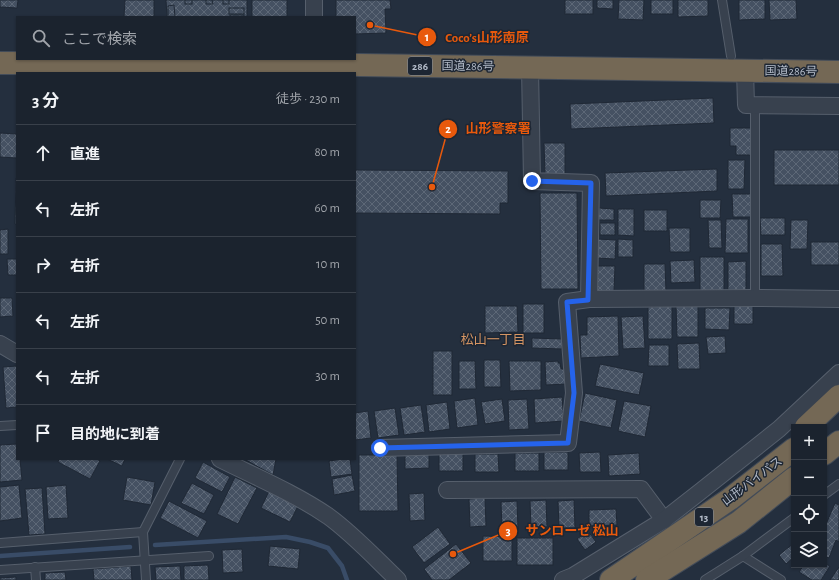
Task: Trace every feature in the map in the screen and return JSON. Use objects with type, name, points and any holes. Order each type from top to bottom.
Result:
[{"type":"highway","points":[[0,50],[16,50]]},
{"type":"highway","name":"国道286号","points":[[356,54],[738,63],[839,72]]},
{"type":"highway","name":"国道286号","points":[[0,63],[292,64],[530,67],[738,63],[839,57]]},
{"type":"highway","points":[[809,424],[839,396]]},
{"type":"highway","points":[[826,424],[839,414]]},
{"type":"highway","points":[[730,499],[791,442]]},
{"type":"highway","points":[[827,452],[839,442]]},
{"type":"highway","name":"山形バイパス","points":[[610,580],[730,499],[791,451]]},
{"type":"highway","points":[[827,462],[839,453]]},
{"type":"highway","name":"山形バイパス","points":[[647,580],[739,522],[791,480]]},
{"type":"highway","points":[[739,522],[791,486]]},
{"type":"street","points":[[314,0],[314,16]]},
{"type":"street","points":[[738,63],[746,105],[839,106]]},
{"type":"street","points":[[530,67],[532,181],[591,183],[588,300]]},
{"type":"street","points":[[380,448],[568,443],[574,393],[567,302],[588,300],[755,298],[839,299]]},
{"type":"street","points":[[0,344],[16,353]]},
{"type":"street","points":[[563,580],[573,576],[664,520],[779,429],[839,373]]},
{"type":"street","points":[[222,460],[295,496],[328,517],[361,544],[398,580]]},
{"type":"street","points":[[447,490],[641,489],[664,520]]},
{"type":"lane","points":[[722,0],[738,63]]},
{"type":"lane","points":[[755,106],[755,298]]},
{"type":"lane","points":[[0,426],[16,425]]},
{"type":"lane","points":[[146,580],[143,532],[179,460]]},
{"type":"lane","points":[[827,493],[839,484]]},
{"type":"lane","points":[[705,580],[743,556],[791,520]]},
{"type":"lane","points":[[0,544],[143,532]]},
{"type":"lane","points":[[0,570],[144,559],[209,556]]},
{"type":"lane","points":[[743,556],[781,580]]},
{"type":"lane","points":[[35,567],[36,580]]},
{"type":"building","points":[[0,0],[18,0],[17,8],[0,7]]},
{"type":"building","points":[[125,0],[154,0],[154,16],[124,16]]},
{"type":"building","points":[[166,0],[247,0],[247,16],[167,16]]},
{"type":"building","points":[[185,0],[192,0],[192,4],[185,4]]},
{"type":"building","points":[[206,0],[212,0],[213,4],[206,4]]},
{"type":"building","points":[[223,0],[229,0],[229,4],[223,4]]},
{"type":"building","points":[[252,0],[287,0],[287,16],[252,16]]},
{"type":"building","points":[[336,0],[390,0],[391,9],[385,9],[386,33],[356,34],[356,16],[336,16]]},
{"type":"building","points":[[565,0],[593,0],[593,14],[565,14]]},
{"type":"building","points":[[597,0],[613,0],[613,9],[597,8]]},
{"type":"building","points":[[619,0],[644,0],[643,20],[618,19]]},
{"type":"building","points":[[651,0],[673,0],[673,14],[651,14]]},
{"type":"building","points":[[678,0],[708,0],[708,16],[678,17]]},
{"type":"building","points":[[739,0],[765,0],[765,19],[739,20]]},
{"type":"building","points":[[769,0],[796,0],[797,19],[770,20]]},
{"type":"building","points":[[174,5],[175,16],[168,16],[168,6]]},
{"type":"building","points":[[229,8],[244,8],[244,14],[229,14]]},
{"type":"building","points":[[230,15],[244,15],[244,16]]},
{"type":"building","points":[[713,98],[714,123],[571,129],[570,104]]},
{"type":"building","points":[[730,128],[751,128],[751,155],[736,155],[736,146],[730,146]]},
{"type":"building","points":[[0,133],[16,134],[16,158],[0,157]]},
{"type":"building","points":[[544,143],[565,143],[565,174],[545,174]]},
{"type":"building","points":[[774,150],[839,150],[839,185],[774,185]]},
{"type":"building","points":[[728,160],[745,160],[744,189],[728,189]]},
{"type":"building","points":[[717,169],[717,191],[606,196],[605,173]]},
{"type":"building","points":[[356,170],[508,171],[508,203],[500,203],[500,214],[356,213]]},
{"type":"building","points":[[16,178],[16,224],[15,224]]},
{"type":"building","points":[[540,193],[577,193],[578,289],[541,289]]},
{"type":"building","points":[[732,194],[752,194],[752,217],[733,217]]},
{"type":"building","points":[[700,200],[721,200],[720,218],[700,218]]},
{"type":"building","points":[[599,208],[614,209],[614,220],[598,220]]},
{"type":"building","points":[[618,209],[634,209],[634,236],[618,235]]},
{"type":"building","points":[[644,210],[667,210],[667,231],[644,231]]},
{"type":"building","points":[[760,218],[785,218],[785,235],[761,235]]},
{"type":"building","points":[[726,219],[748,219],[748,253],[725,253]]},
{"type":"building","points":[[708,220],[721,220],[722,248],[709,248]]},
{"type":"building","points":[[791,220],[808,220],[807,249],[790,249]]},
{"type":"building","points":[[600,223],[615,223],[615,235],[600,235]]},
{"type":"building","points":[[669,228],[690,228],[690,252],[670,252]]},
{"type":"building","points":[[8,229],[8,254],[0,254],[0,230]]},
{"type":"building","points":[[597,239],[616,240],[615,259],[596,258]]},
{"type":"building","points":[[618,239],[633,240],[633,257],[618,257]]},
{"type":"building","points":[[811,242],[839,242],[839,265],[811,265]]},
{"type":"building","points":[[761,244],[782,244],[783,276],[761,276]]},
{"type":"building","points":[[700,257],[724,257],[724,292],[700,292]]},
{"type":"building","points":[[7,259],[16,259],[16,275],[8,275]]},
{"type":"building","points":[[694,260],[695,282],[671,283],[670,261]]},
{"type":"building","points":[[746,261],[746,290],[728,290],[728,262]]},
{"type":"building","points":[[644,264],[665,264],[666,292],[644,293]]},
{"type":"building","points":[[596,266],[615,266],[614,291],[596,291]]},
{"type":"building","points":[[0,298],[12,298],[13,316],[0,317]]},
{"type":"building","points":[[523,304],[544,304],[544,333],[523,333]]},
{"type":"building","points":[[753,304],[753,324],[734,324],[734,305]]},
{"type":"building","points":[[676,305],[698,305],[698,337],[677,337]]},
{"type":"building","points":[[485,306],[517,306],[518,332],[485,333]]},
{"type":"building","points":[[672,306],[672,339],[648,339],[648,307]]},
{"type":"building","points":[[705,308],[730,308],[729,330],[705,329]]},
{"type":"building","points":[[618,316],[619,356],[581,358],[580,335],[587,335],[587,317]]},
{"type":"building","points":[[643,316],[645,348],[623,349],[621,317]]},
{"type":"building","points":[[725,336],[726,353],[708,354],[706,337]]},
{"type":"building","points":[[532,338],[563,339],[562,349],[532,348]]},
{"type":"building","points":[[699,343],[700,369],[678,369],[677,344]]},
{"type":"building","points":[[649,345],[669,345],[669,366],[648,366]]},
{"type":"building","points":[[433,351],[452,351],[452,395],[433,395]]},
{"type":"building","points":[[484,360],[500,360],[501,387],[484,387]]},
{"type":"building","points":[[459,361],[475,361],[476,389],[459,389]]},
{"type":"building","points":[[509,361],[541,361],[541,390],[510,391]]},
{"type":"building","points":[[558,361],[561,369],[566,369],[567,384],[546,385],[545,362]]},
{"type":"building","points":[[600,364],[644,373],[639,395],[595,386]]},
{"type":"building","points":[[16,366],[16,407],[6,408],[3,367]]},
{"type":"building","points":[[585,393],[617,400],[611,428],[579,421]]},
{"type":"building","points":[[562,397],[564,421],[535,423],[534,399]]},
{"type":"building","points":[[475,398],[478,425],[457,428],[454,401]]},
{"type":"building","points":[[502,399],[505,421],[485,424],[481,402]]},
{"type":"building","points":[[527,399],[529,429],[509,430],[508,400]]},
{"type":"building","points":[[624,401],[651,406],[645,437],[618,431]]},
{"type":"building","points":[[447,402],[450,429],[429,432],[426,405]]},
{"type":"building","points":[[421,405],[425,432],[404,435],[400,408]]},
{"type":"building","points":[[395,408],[399,435],[378,438],[374,411]]},
{"type":"building","points":[[368,411],[371,438],[356,440],[356,413]]},
{"type":"building","points":[[16,444],[16,460],[20,460],[22,480],[0,482],[0,445]]},
{"type":"building","points":[[429,451],[429,468],[405,469],[405,453]]},
{"type":"building","points":[[544,452],[568,452],[568,470],[544,470]]},
{"type":"building","points":[[600,452],[601,472],[580,472],[579,453]]},
{"type":"building","points":[[463,453],[463,471],[439,471],[439,454]]},
{"type":"building","points":[[515,453],[539,453],[539,471],[515,471]]},
{"type":"building","points":[[639,453],[640,474],[609,476],[608,455]]},
{"type":"building","points":[[475,454],[498,454],[499,472],[475,472]]},
{"type":"building","points":[[359,455],[397,455],[398,511],[359,511]]},
{"type":"building","points":[[59,460],[100,461],[90,479],[58,462]]},
{"type":"building","points":[[109,460],[125,460],[122,466]]},
{"type":"building","points":[[246,460],[276,460],[273,475]]},
{"type":"building","points":[[350,460],[352,474],[331,477],[329,461]]},
{"type":"building","points":[[203,462],[230,477],[222,492],[195,478]]},
{"type":"building","points":[[352,475],[355,491],[334,495],[332,479]]},
{"type":"building","points":[[127,477],[155,482],[151,505],[123,500]]},
{"type":"building","points":[[235,477],[257,488],[238,524],[217,514]]},
{"type":"building","points":[[192,483],[214,495],[204,514],[181,503]]},
{"type":"building","points":[[19,485],[22,518],[0,521],[0,487]]},
{"type":"building","points":[[66,485],[68,518],[48,519],[46,487]]},
{"type":"building","points":[[42,488],[45,534],[29,535],[25,489]]},
{"type":"building","points":[[269,491],[298,506],[290,522],[261,508]]},
{"type":"building","points":[[424,493],[425,520],[410,521],[409,494]]},
{"type":"building","points":[[485,498],[486,526],[470,527],[469,499]]},
{"type":"building","points":[[546,500],[547,527],[531,528],[530,501]]},
{"type":"building","points":[[574,500],[575,528],[559,528],[558,501]]},
{"type":"building","points":[[169,501],[207,521],[198,538],[160,518]]},
{"type":"building","points":[[517,501],[518,529],[502,529],[501,502]]},
{"type":"building","points":[[835,503],[839,505],[839,542],[836,540],[829,558],[827,557],[827,522]]},
{"type":"building","points":[[616,509],[617,525],[589,526],[589,510]]},
{"type":"building","points":[[438,527],[450,544],[424,563],[412,547]]},
{"type":"building","points":[[588,531],[596,542],[585,550],[577,539]]},
{"type":"building","points":[[483,536],[512,537],[512,561],[483,561]]},
{"type":"building","points":[[517,538],[553,538],[553,565],[517,565]]},
{"type":"building","points":[[456,544],[471,563],[449,580],[432,580],[424,569]]},
{"type":"building","points":[[791,545],[791,560],[786,564],[779,555]]},
{"type":"building","points":[[270,546],[300,549],[298,569],[268,566]]},
{"type":"building","points":[[242,549],[243,572],[223,573],[222,550]]},
{"type":"building","points":[[827,564],[830,566],[821,580],[812,580],[799,572],[802,568],[827,568]]},
{"type":"building","points":[[208,565],[209,580],[184,580],[184,566]]},
{"type":"building","points":[[131,566],[132,580],[94,580],[93,569]]},
{"type":"building","points":[[180,566],[181,580],[156,580],[155,567]]},
{"type":"building","points":[[839,567],[839,580],[830,580]]},
{"type":"building","points":[[65,572],[66,580],[45,580],[45,573]]},
{"type":"building","points":[[16,577],[16,580],[0,580],[0,578]]},
{"type":"waterway","points":[[155,545],[286,537],[310,542],[328,548],[342,566],[347,580]]},
{"type":"waterway","points":[[0,556],[130,547]]},
{"type":"place","name":"Coco’s山形南原","points":[[370,25]]},
{"type":"place","name":"山形警察署","points":[[432,187]]},
{"type":"place","name":"サンローゼ 松山","points":[[453,554]]},
{"type":"district","name":"松山一丁目","points":[[493,340]]},
{"type":"route","points":[[380,448],[568,443],[574,393],[567,302],[588,300],[591,183],[532,181]]}]
